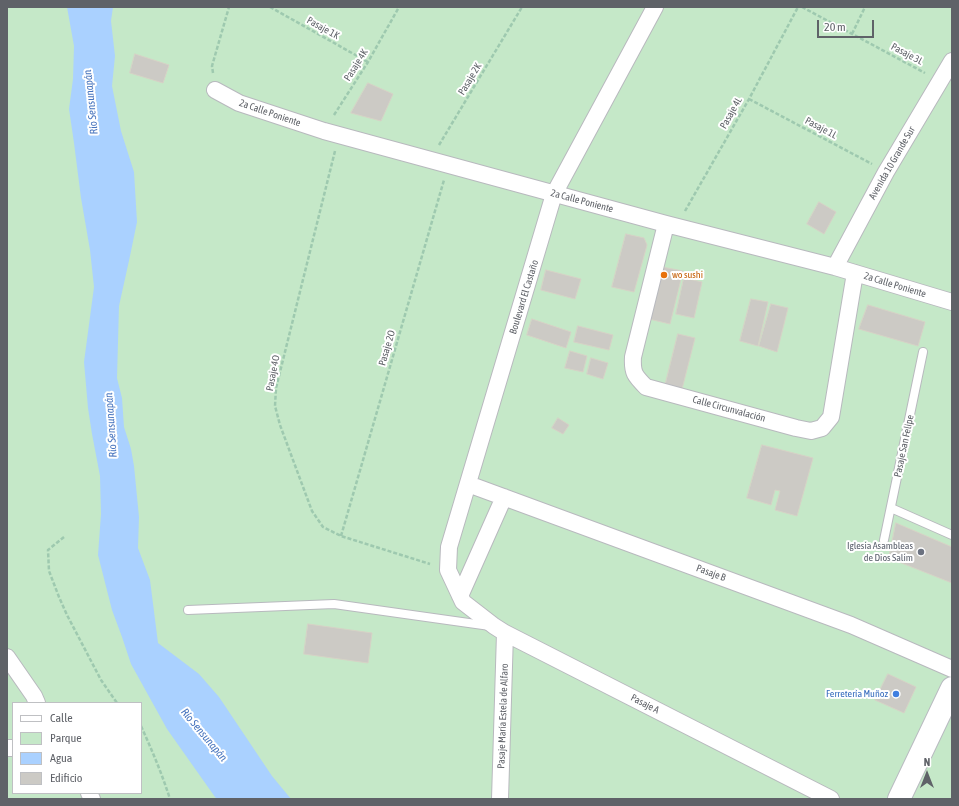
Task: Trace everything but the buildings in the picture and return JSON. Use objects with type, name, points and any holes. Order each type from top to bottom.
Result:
[{"type":"main road","points":[[899,799],[952,688]]},
{"type":"street","name":"Boulevard El Castaño","points":[[462,599],[448,570],[449,547],[554,194],[655,7]]},
{"type":"street","name":"Avenida 10 Grande Sur","points":[[835,267],[886,172],[952,61]]},
{"type":"street","name":"2a Calle Poniente","points":[[215,90],[239,103],[331,133],[449,164],[554,194],[835,267],[952,302]]},
{"type":"street","name":"Calle Circunvalación","points":[[671,225],[633,357],[633,366],[636,376],[646,387],[796,428],[811,431],[822,428],[831,417],[855,273]]},
{"type":"street","name":"Pasaje B","points":[[468,484],[851,625],[952,669]]},
{"type":"street","points":[[462,599],[504,497]]},
{"type":"street","name":"Pasaje A","points":[[462,599],[500,630],[831,799]]},
{"type":"street","name":"Pasaje María Estela de Alfaro","points":[[500,630],[500,799]]},
{"type":"street","points":[[7,658],[36,702]]},
{"type":"lane","name":"Pasaje San Felipe","points":[[884,540],[923,352]]},
{"type":"lane","points":[[891,508],[952,535]]},
{"type":"lane","points":[[188,610],[334,604],[500,630]]},
{"type":"path","points":[[215,90],[212,66],[230,7]]},
{"type":"path","name":"Pasaje 1K","points":[[270,7],[368,62]]},
{"type":"path","name":"Pasaje 4K","points":[[331,133],[399,7]]},
{"type":"path","name":"Pasaje 2K","points":[[430,159],[522,7]]},
{"type":"path","name":"Pasaje 4L","points":[[671,225],[749,99],[798,7]]},
{"type":"path","name":"Pasaje 3L","points":[[802,7],[940,81]]},
{"type":"path","points":[[852,34],[865,7]]},
{"type":"path","name":"Pasaje 1L","points":[[749,99],[886,172]]},
{"type":"path","name":"Pasaje 4O","points":[[331,133],[276,388],[276,406],[280,425],[312,511],[323,527],[341,536],[448,570]]},
{"type":"path","name":"Pasaje 2O","points":[[341,536],[449,164]]},
{"type":"path","points":[[64,537],[48,550],[49,571],[67,615],[101,680],[117,702]]},
{"type":"path","points":[[142,728],[155,756],[170,799]]},
{"type":"green space","points":[[7,7],[952,7],[952,799],[7,799]]},
{"type":"water","name":"Río Sensunapán","points":[[67,7],[113,7],[111,21],[115,56],[112,86],[121,131],[134,172],[137,222],[119,306],[117,378],[122,398],[124,427],[131,449],[134,466],[139,517],[138,548],[150,580],[158,643],[199,674],[219,697],[272,776],[291,799],[217,799],[215,797],[167,729],[131,664],[112,610],[98,555],[101,514],[100,476],[88,408],[84,362],[94,287],[69,109],[73,79],[74,46]]},
{"type":"place","name":"wo sushi","points":[[664,275]]},
{"type":"place","name":"Iglesia Asambleas de Dios Salim","points":[[921,552]]},
{"type":"place","name":"Ferretería Muñoz","points":[[896,694]]}]
